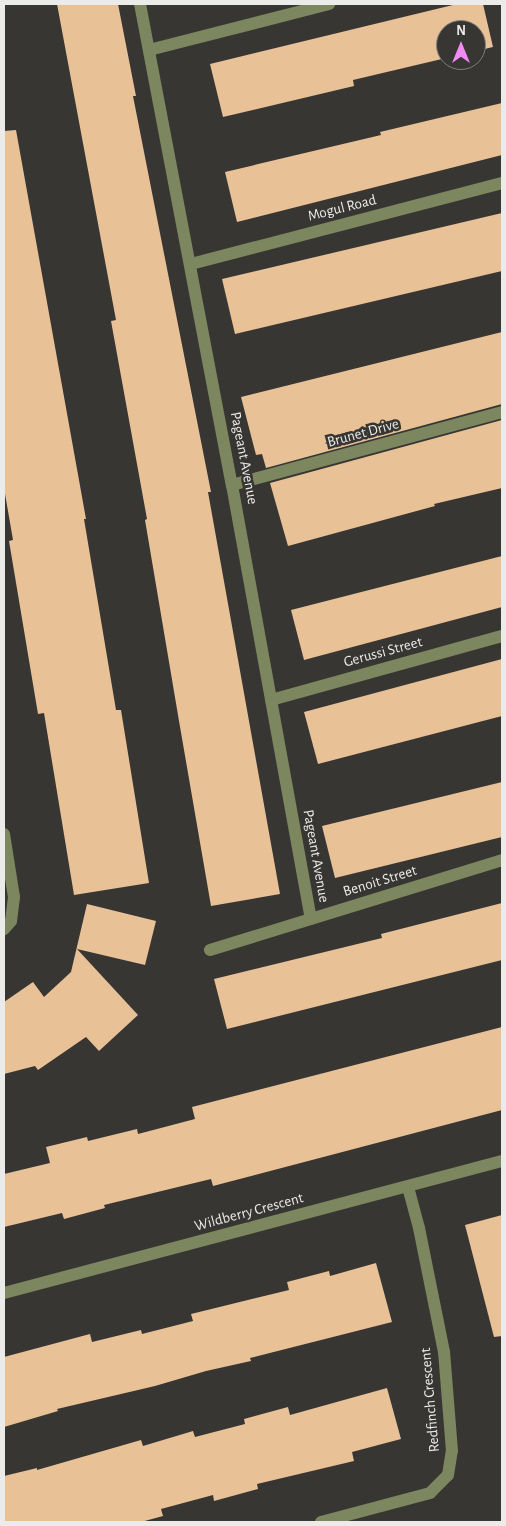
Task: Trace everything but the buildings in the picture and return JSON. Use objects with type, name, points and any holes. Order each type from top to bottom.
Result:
[{"type":"street","name":"Pageant Avenue","points":[[140,4],[191,264],[311,919]]},
{"type":"street","points":[[148,50],[329,4]]},
{"type":"street","name":"Mogul Road","points":[[191,264],[502,183]]},
{"type":"street","name":"Brunet Drive","points":[[232,485],[502,412]]},
{"type":"street","name":"Gerussi Street","points":[[272,700],[502,636]]},
{"type":"street","points":[[4,834],[14,897],[11,920],[4,929]]},
{"type":"street","name":"Benoit Street","points":[[210,950],[502,860]]},
{"type":"street","name":"Wildberry Crescent","points":[[4,1293],[502,1161]]},
{"type":"street","name":"Redfinch Crescent","points":[[321,1522],[430,1493],[448,1475],[452,1451],[444,1352],[419,1228],[408,1187]]}]
